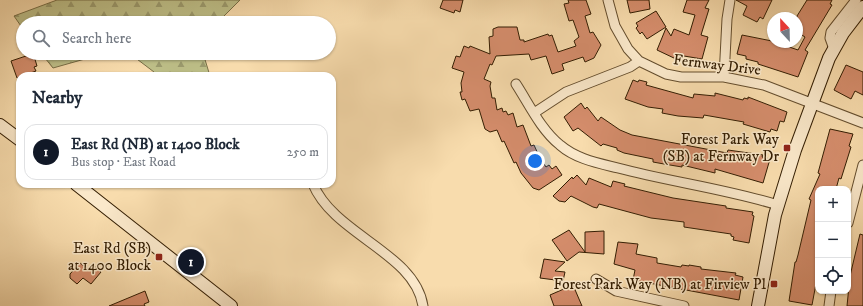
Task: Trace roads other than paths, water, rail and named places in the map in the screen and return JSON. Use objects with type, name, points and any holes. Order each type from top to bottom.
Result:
[{"type":"street","name":"Fernway Drive","points":[[608,0],[615,26],[628,49],[639,61],[666,74],[681,77],[724,77],[764,85],[813,102],[863,123]]},
{"type":"street","points":[[724,77],[727,19],[730,0]]},
{"type":"street","points":[[834,49],[830,38],[831,32],[856,0]]},
{"type":"street","points":[[758,306],[778,205],[825,67],[834,49],[863,7]]},
{"type":"street","points":[[534,113],[566,92],[630,67],[639,61]]},
{"type":"street","points":[[516,84],[534,113],[556,142],[569,152],[583,158],[659,179],[739,194],[778,205]]},
{"type":"street","points":[[0,125],[16,137]]},
{"type":"street","points":[[848,222],[863,165]]},
{"type":"street","points":[[81,188],[231,306]]},
{"type":"street","points":[[315,188],[320,198],[334,214],[409,275],[420,291],[423,306]]},
{"type":"street","points":[[596,279],[616,291],[684,306]]},
{"type":"street","points":[[829,306],[831,294]]},
{"type":"place","name":"Forest Park Way (SB) at Fernway Dr","points":[[787,148]]},
{"type":"place","name":"East Rd (SB) at 1400 Block","points":[[159,257]]},
{"type":"place","name":"East Rd (NB) at 1400 Block","points":[[191,262]]},
{"type":"place","name":"Forest Park Way (NB) at Firview Pl","points":[[774,284]]}]
